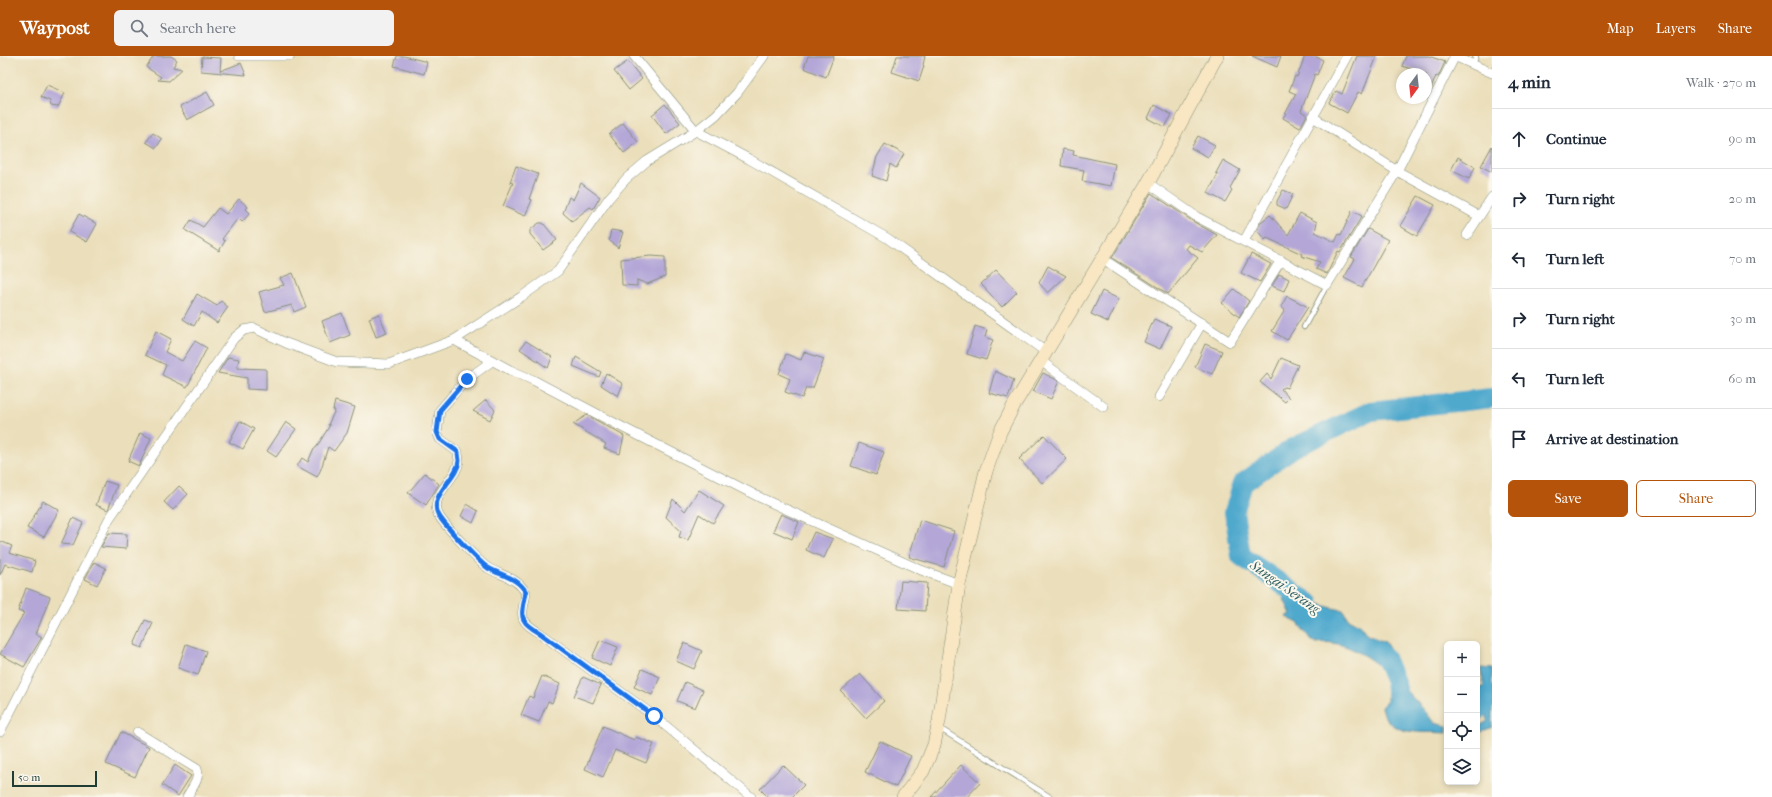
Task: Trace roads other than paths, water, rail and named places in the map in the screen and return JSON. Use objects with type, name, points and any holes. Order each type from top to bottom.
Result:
[{"type":"street","points":[[239,56],[290,56]]},
{"type":"street","points":[[634,56],[696,131],[749,159],[887,238],[1044,357],[1104,407]]},
{"type":"street","points":[[0,732],[109,519],[234,338],[244,330],[254,328],[286,344],[337,362],[389,364],[454,340],[521,297],[558,270],[609,198],[627,178],[648,161],[696,131],[716,115],[738,93],[764,56]]},
{"type":"street","points":[[903,797],[923,771],[934,745],[959,584],[986,471],[1000,432],[1014,405],[1148,183],[1217,56]]},
{"type":"street","points":[[1244,241],[1347,56]]},
{"type":"street","points":[[1148,183],[1197,217],[1327,285],[1397,171],[1455,56],[1475,60],[1492,73]]},
{"type":"street","points":[[1313,117],[1397,171],[1479,216]]},
{"type":"street","points":[[1467,235],[1492,197]]},
{"type":"street","points":[[1103,259],[1230,342],[1281,260]]},
{"type":"street","points":[[1159,397],[1202,323]]},
{"type":"street","points":[[454,340],[492,361],[534,380],[629,431],[761,498],[921,570],[959,584]]},
{"type":"street","points":[[492,361],[467,379],[440,410],[437,432],[440,439],[458,452],[459,461],[453,476],[439,497],[436,505],[438,514],[461,543],[488,568],[518,582],[523,588],[526,592],[522,610],[523,620],[528,626],[540,633],[654,716],[751,797]]},
{"type":"street","points":[[137,732],[197,769],[199,774],[187,797]]},
{"type":"lane","points":[[1304,327],[1327,285]]},
{"type":"lane","points":[[938,727],[1050,797]]},
{"type":"water","points":[[1285,580],[1293,590],[1293,581],[1304,593],[1315,601],[1320,604],[1343,610],[1348,619],[1361,626],[1367,635],[1385,642],[1396,660],[1386,669],[1425,711],[1434,723],[1444,725],[1444,733],[1407,731],[1391,724],[1385,717],[1381,707],[1387,701],[1387,680],[1383,669],[1352,649],[1334,643],[1316,643],[1311,640],[1298,623],[1286,617],[1291,614],[1284,599],[1287,594]]},
{"type":"water","points":[[1482,668],[1492,669],[1492,727],[1480,733],[1480,725],[1488,721],[1485,707],[1480,705],[1480,688],[1484,686],[1481,671]]},
{"type":"waterway","name":"Sungai Serang","points":[[1309,603],[1241,556],[1234,512],[1243,483],[1293,448],[1371,411],[1492,398]]},
{"type":"waterway","name":"Sungai Serang","points":[[1371,647],[1385,658],[1395,682],[1398,702]]},
{"type":"waterway","name":"Sungai Serang","points":[[1480,708],[1492,695]]}]
